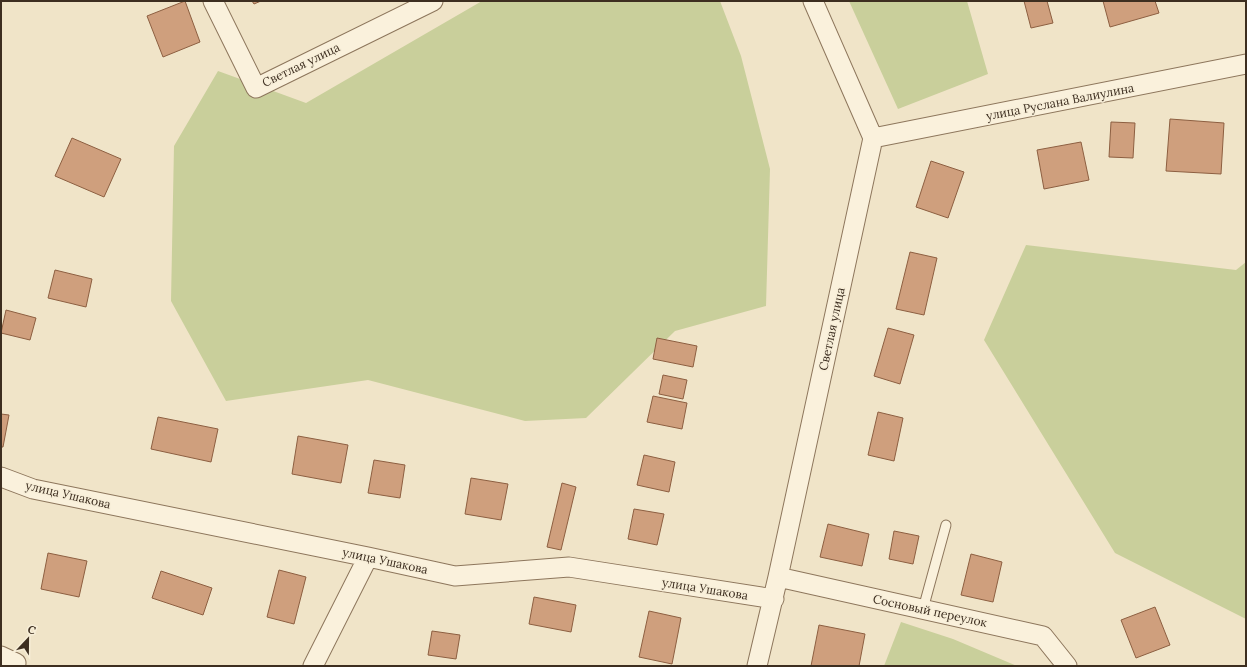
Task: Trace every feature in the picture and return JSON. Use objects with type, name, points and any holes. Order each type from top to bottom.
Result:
[{"type":"street","name":"Светлая улица","points":[[213,1],[256,88],[433,1]]},
{"type":"street","points":[[813,1],[873,138]]},
{"type":"street","name":"улица Руслана Валиулина","points":[[873,138],[1246,64]]},
{"type":"street","name":"Светлая улица","points":[[757,666],[774,600],[873,138]]},
{"type":"street","name":"улица Ушакова","points":[[1,477],[33,489],[455,576],[569,567],[774,600]]},
{"type":"street","points":[[313,666],[368,557]]},
{"type":"street","name":"Сосновый переулок","points":[[778,577],[1043,636],[1067,666]]},
{"type":"lane","points":[[924,609],[946,525]]},
{"type":"green space","points":[[482,1],[720,1],[741,56],[770,169],[766,306],[675,331],[586,418],[525,421],[368,380],[226,401],[171,301],[174,146],[218,71],[306,103]]},
{"type":"green space","points":[[849,1],[967,1],[988,74],[898,109]]},
{"type":"green space","points":[[1026,245],[1236,270],[1246,262],[1246,619],[1115,553],[984,340]]},
{"type":"green space","points":[[901,622],[953,639],[1017,666],[884,666]]},
{"type":"building","points":[[185,1],[200,42],[163,57],[147,16]]},
{"type":"building","points":[[252,1],[261,1],[254,4]]},
{"type":"building","points":[[1024,1],[1047,1],[1053,23],[1031,28]]},
{"type":"building","points":[[1103,1],[1155,1],[1159,13],[1110,27]]},
{"type":"building","points":[[1170,119],[1224,123],[1221,174],[1166,171]]},
{"type":"building","points":[[1111,122],[1135,123],[1133,158],[1109,157]]},
{"type":"building","points":[[72,138],[121,159],[104,197],[55,176]]},
{"type":"building","points":[[1081,142],[1089,180],[1044,189],[1037,150]]},
{"type":"building","points":[[931,161],[964,172],[948,218],[916,207]]},
{"type":"building","points":[[910,252],[937,258],[924,315],[896,309]]},
{"type":"building","points":[[55,270],[92,279],[86,307],[48,298]]},
{"type":"building","points":[[6,310],[36,318],[30,340],[1,333]]},
{"type":"building","points":[[888,328],[914,335],[900,384],[874,376]]},
{"type":"building","points":[[657,338],[697,346],[693,367],[653,359]]},
{"type":"building","points":[[663,375],[687,380],[683,399],[659,394]]},
{"type":"building","points":[[653,396],[687,403],[682,429],[647,422]]},
{"type":"building","points":[[878,412],[903,418],[894,461],[868,455]]},
{"type":"building","points":[[1,414],[9,415],[3,447],[1,447]]},
{"type":"building","points":[[158,417],[218,429],[211,462],[151,449]]},
{"type":"building","points":[[298,436],[348,445],[341,483],[292,474]]},
{"type":"building","points":[[644,455],[675,462],[669,492],[637,485]]},
{"type":"building","points":[[374,460],[405,465],[400,498],[368,493]]},
{"type":"building","points":[[471,478],[508,484],[501,520],[465,514]]},
{"type":"building","points":[[562,483],[576,487],[561,550],[547,547]]},
{"type":"building","points":[[634,509],[664,514],[657,545],[628,539]]},
{"type":"building","points":[[828,524],[869,534],[862,566],[820,557]]},
{"type":"building","points":[[894,531],[919,536],[913,564],[889,559]]},
{"type":"building","points":[[48,553],[87,561],[79,597],[41,589]]},
{"type":"building","points":[[971,554],[1002,562],[993,602],[961,595]]},
{"type":"building","points":[[279,570],[306,577],[294,624],[267,617]]},
{"type":"building","points":[[161,571],[212,588],[203,615],[152,598]]},
{"type":"building","points":[[534,597],[576,605],[571,632],[529,624]]},
{"type":"building","points":[[1155,607],[1170,645],[1136,658],[1121,620]]},
{"type":"building","points":[[649,611],[681,618],[672,664],[639,657]]},
{"type":"building","points":[[819,625],[865,634],[859,666],[811,666]]},
{"type":"building","points":[[432,631],[460,635],[456,659],[428,655]]}]
